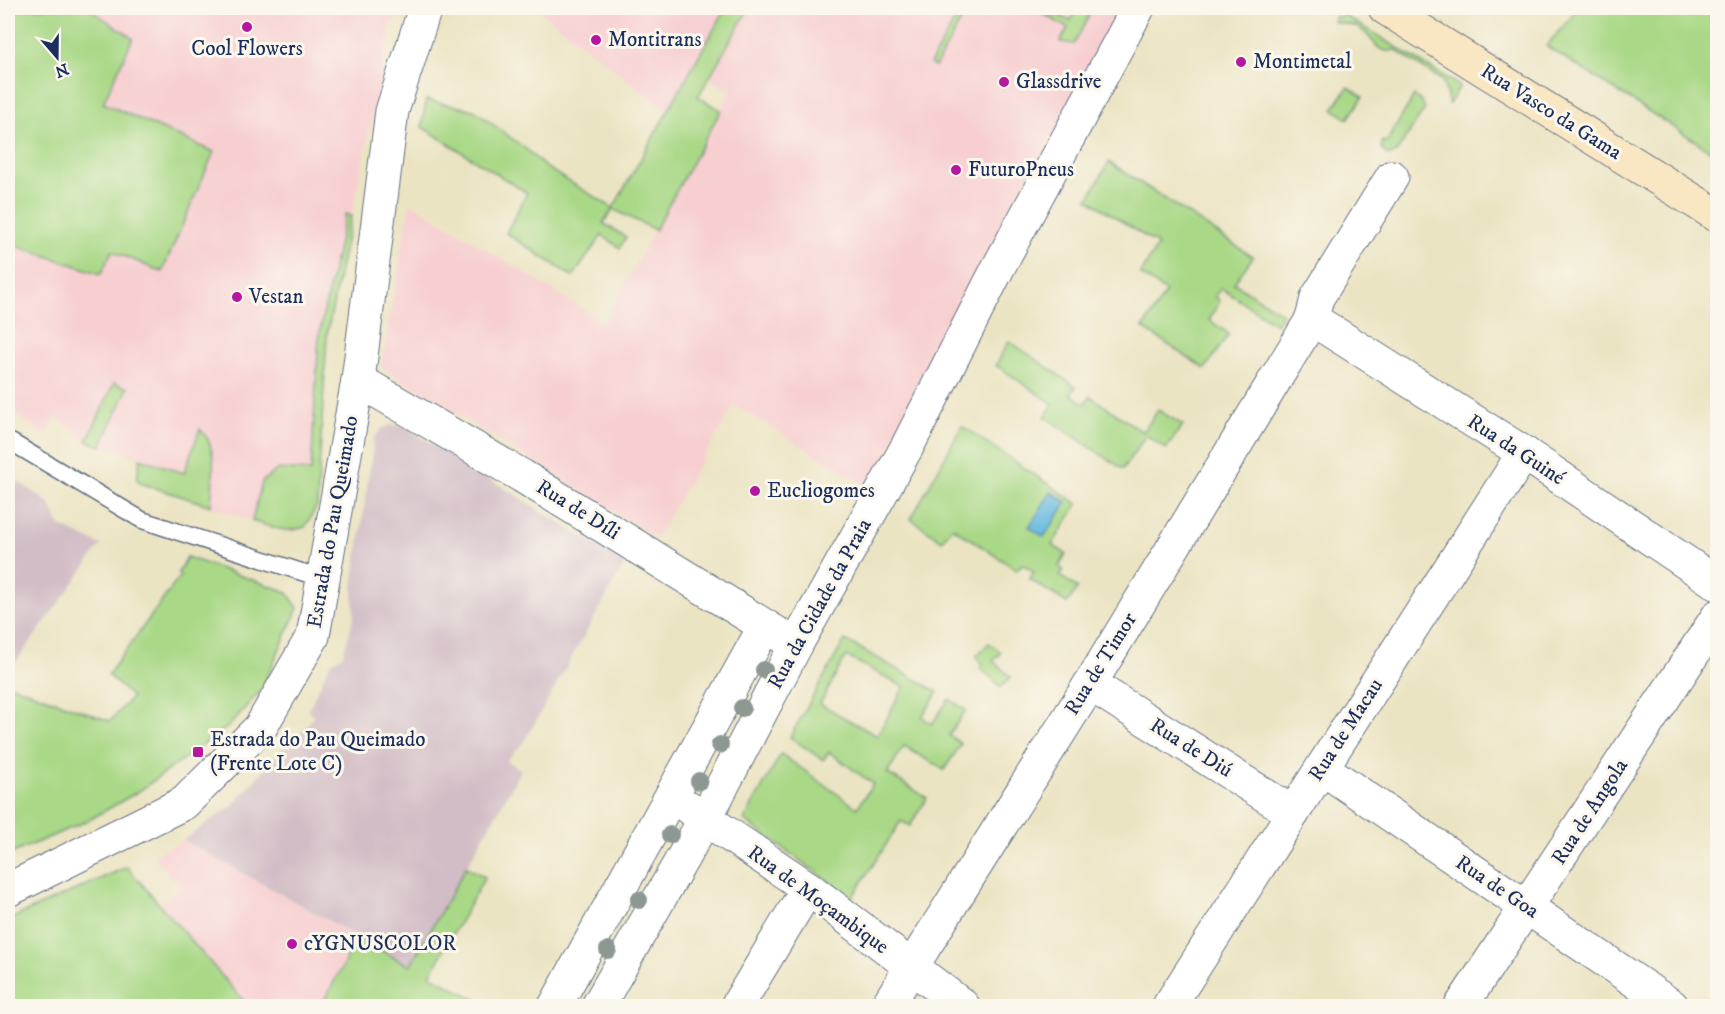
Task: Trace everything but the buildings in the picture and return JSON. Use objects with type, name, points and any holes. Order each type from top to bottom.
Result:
[{"type":"main road","name":"Rua Vasco da Gama","points":[[1385,8],[1718,216]]},
{"type":"street","name":"Estrada do Pau Queimado","points":[[8,890],[184,803],[260,728],[313,636],[358,380],[392,111],[425,8]]},
{"type":"street","name":"Rua da Cidade da Praia","points":[[598,1006],[705,819],[796,645],[907,447],[998,268],[1138,8]]},
{"type":"street","name":"Rua de Timor","points":[[887,1006],[1090,684],[1312,319],[1317,298],[1392,177]]},
{"type":"street","name":"Rua da Guiné","points":[[1312,319],[1524,453],[1718,584]]},
{"type":"street","name":"Rua de Díli","points":[[358,380],[532,482],[796,645]]},
{"type":"street","name":"Rua de Macau","points":[[1169,1006],[1524,453]]},
{"type":"street","name":"Rua de Angola","points":[[1461,1006],[1718,616]]},
{"type":"street","name":"Rua da Cidade da Praia","points":[[555,1006],[765,626]]},
{"type":"street","name":"Rua de Diú","points":[[1090,684],[1293,813]]},
{"type":"street","name":"Rua de Goa","points":[[1322,768],[1672,1006]]},
{"type":"street","name":"Rua de Moçambique","points":[[671,796],[808,888],[910,969],[963,1006]]},
{"type":"street","points":[[737,1006],[808,888]]},
{"type":"lane","points":[[11,442],[142,520],[323,579]]},
{"type":"shaded area","points":[[8,8],[384,8],[398,17],[392,24],[327,334],[317,506],[305,527],[292,532],[280,530],[140,483],[137,479],[140,458],[87,441],[55,416],[46,437],[8,407],[12,361],[8,330]]},
{"type":"shaded area","points":[[536,8],[726,8],[669,112]]},
{"type":"shaded area","points":[[749,8],[1119,8],[869,487],[734,405],[656,538],[381,367],[410,202],[604,322],[731,90],[709,79]]},
{"type":"shaded area","points":[[392,425],[407,428],[625,563],[524,742],[506,761],[521,770],[410,966],[183,840],[233,805],[285,746],[288,748],[315,715],[308,711],[330,663],[343,655],[354,616],[353,587],[374,438],[381,429]]},
{"type":"shaded area","points":[[8,474],[50,504],[60,526],[101,545],[8,673]]},
{"type":"shaded area","points":[[183,840],[358,938],[321,1006],[247,1006],[159,904],[180,887],[153,856]]},
{"type":"green space","points":[[8,8],[92,8],[91,10],[133,38],[103,103],[214,152],[162,272],[112,251],[101,274],[8,243]]},
{"type":"green space","points":[[726,8],[749,8],[698,97],[721,110],[655,230],[613,209],[603,223],[626,237],[620,248],[602,235],[573,277],[506,233],[527,193],[422,127],[426,100],[474,110],[527,150],[545,167],[613,208]]},
{"type":"green space","points":[[962,8],[968,8],[935,67],[930,64]]},
{"type":"green space","points":[[1033,8],[1045,8],[1070,21],[1078,8],[1085,8],[1089,16],[1074,44],[1060,42],[1068,28]]},
{"type":"green space","points":[[1579,8],[1717,8],[1717,155],[1546,46]]},
{"type":"green space","points":[[1342,14],[1460,86],[1449,104],[1443,81],[1395,50],[1382,50],[1357,27],[1333,21],[1336,16],[1340,18]]},
{"type":"green space","points":[[1348,87],[1363,97],[1348,119],[1333,109]]},
{"type":"green space","points":[[1414,96],[1422,102],[1425,109],[1395,154],[1387,155],[1381,148],[1383,141],[1386,143]]},
{"type":"green space","points":[[1109,162],[1253,257],[1234,283],[1283,314],[1276,324],[1221,288],[1215,297],[1220,301],[1209,320],[1229,334],[1205,369],[1143,328],[1166,292],[1140,274],[1158,245],[1088,199]]},
{"type":"green space","points":[[345,214],[351,216],[327,334],[317,506],[305,527],[291,530],[278,529],[252,521],[262,482],[278,469],[311,471],[319,335]]},
{"type":"green space","points":[[1009,341],[1076,387],[1071,394],[1085,404],[1090,396],[1143,432],[1158,410],[1183,425],[1166,449],[1146,435],[1123,469],[1045,417],[1053,404],[996,365]]},
{"type":"green space","points":[[114,383],[128,388],[101,446],[87,441]]},
{"type":"green space","points":[[962,426],[1078,504],[1052,545],[1066,554],[1059,566],[1064,571],[1060,576],[1078,588],[1067,603],[1029,579],[1034,572],[1022,564],[1017,570],[952,527],[942,541],[911,519]]},
{"type":"green space","points":[[200,429],[213,455],[211,506],[140,483],[137,479],[140,458],[184,473]]},
{"type":"green space","points":[[187,557],[287,592],[298,608],[261,690],[229,726],[139,791],[89,820],[8,855],[8,684],[110,721],[132,697],[108,675],[181,575],[178,573]]},
{"type":"green space","points":[[845,640],[938,692],[922,717],[932,724],[949,699],[966,710],[949,735],[961,744],[944,770],[904,746],[887,773],[927,798],[910,826],[901,821],[852,898],[744,820],[781,754],[857,808],[873,784],[829,752],[823,760],[790,737]],"holes":[[[846,656],[904,687],[877,736],[820,704]]]},
{"type":"green space","points":[[989,643],[1001,652],[993,661],[1011,677],[1001,687],[980,668],[983,664],[976,657]]},
{"type":"green space","points":[[127,867],[248,1006],[8,1006],[8,920]]},
{"type":"green space","points":[[466,867],[485,877],[430,975],[488,1006],[321,1006],[358,938],[410,966]]},
{"type":"water","points":[[1051,492],[1067,502],[1044,537],[1029,527]]},
{"type":"place","name":"Cool Flowers","points":[[247,27]]},
{"type":"place","name":"Montitrans","points":[[596,40]]},
{"type":"place","name":"Montimetal","points":[[1241,62]]},
{"type":"place","name":"Glassdrive","points":[[1004,82]]},
{"type":"place","name":"FuturoPneus","points":[[956,170]]},
{"type":"place","name":"Vestan","points":[[237,297]]},
{"type":"place","name":"Eucliogomes","points":[[755,491]]},
{"type":"place","name":"Estrada do Pau Queimado (Frente Lote C)","points":[[198,752]]},
{"type":"place","name":"cYGNUSCOLOR","points":[[292,944]]}]
